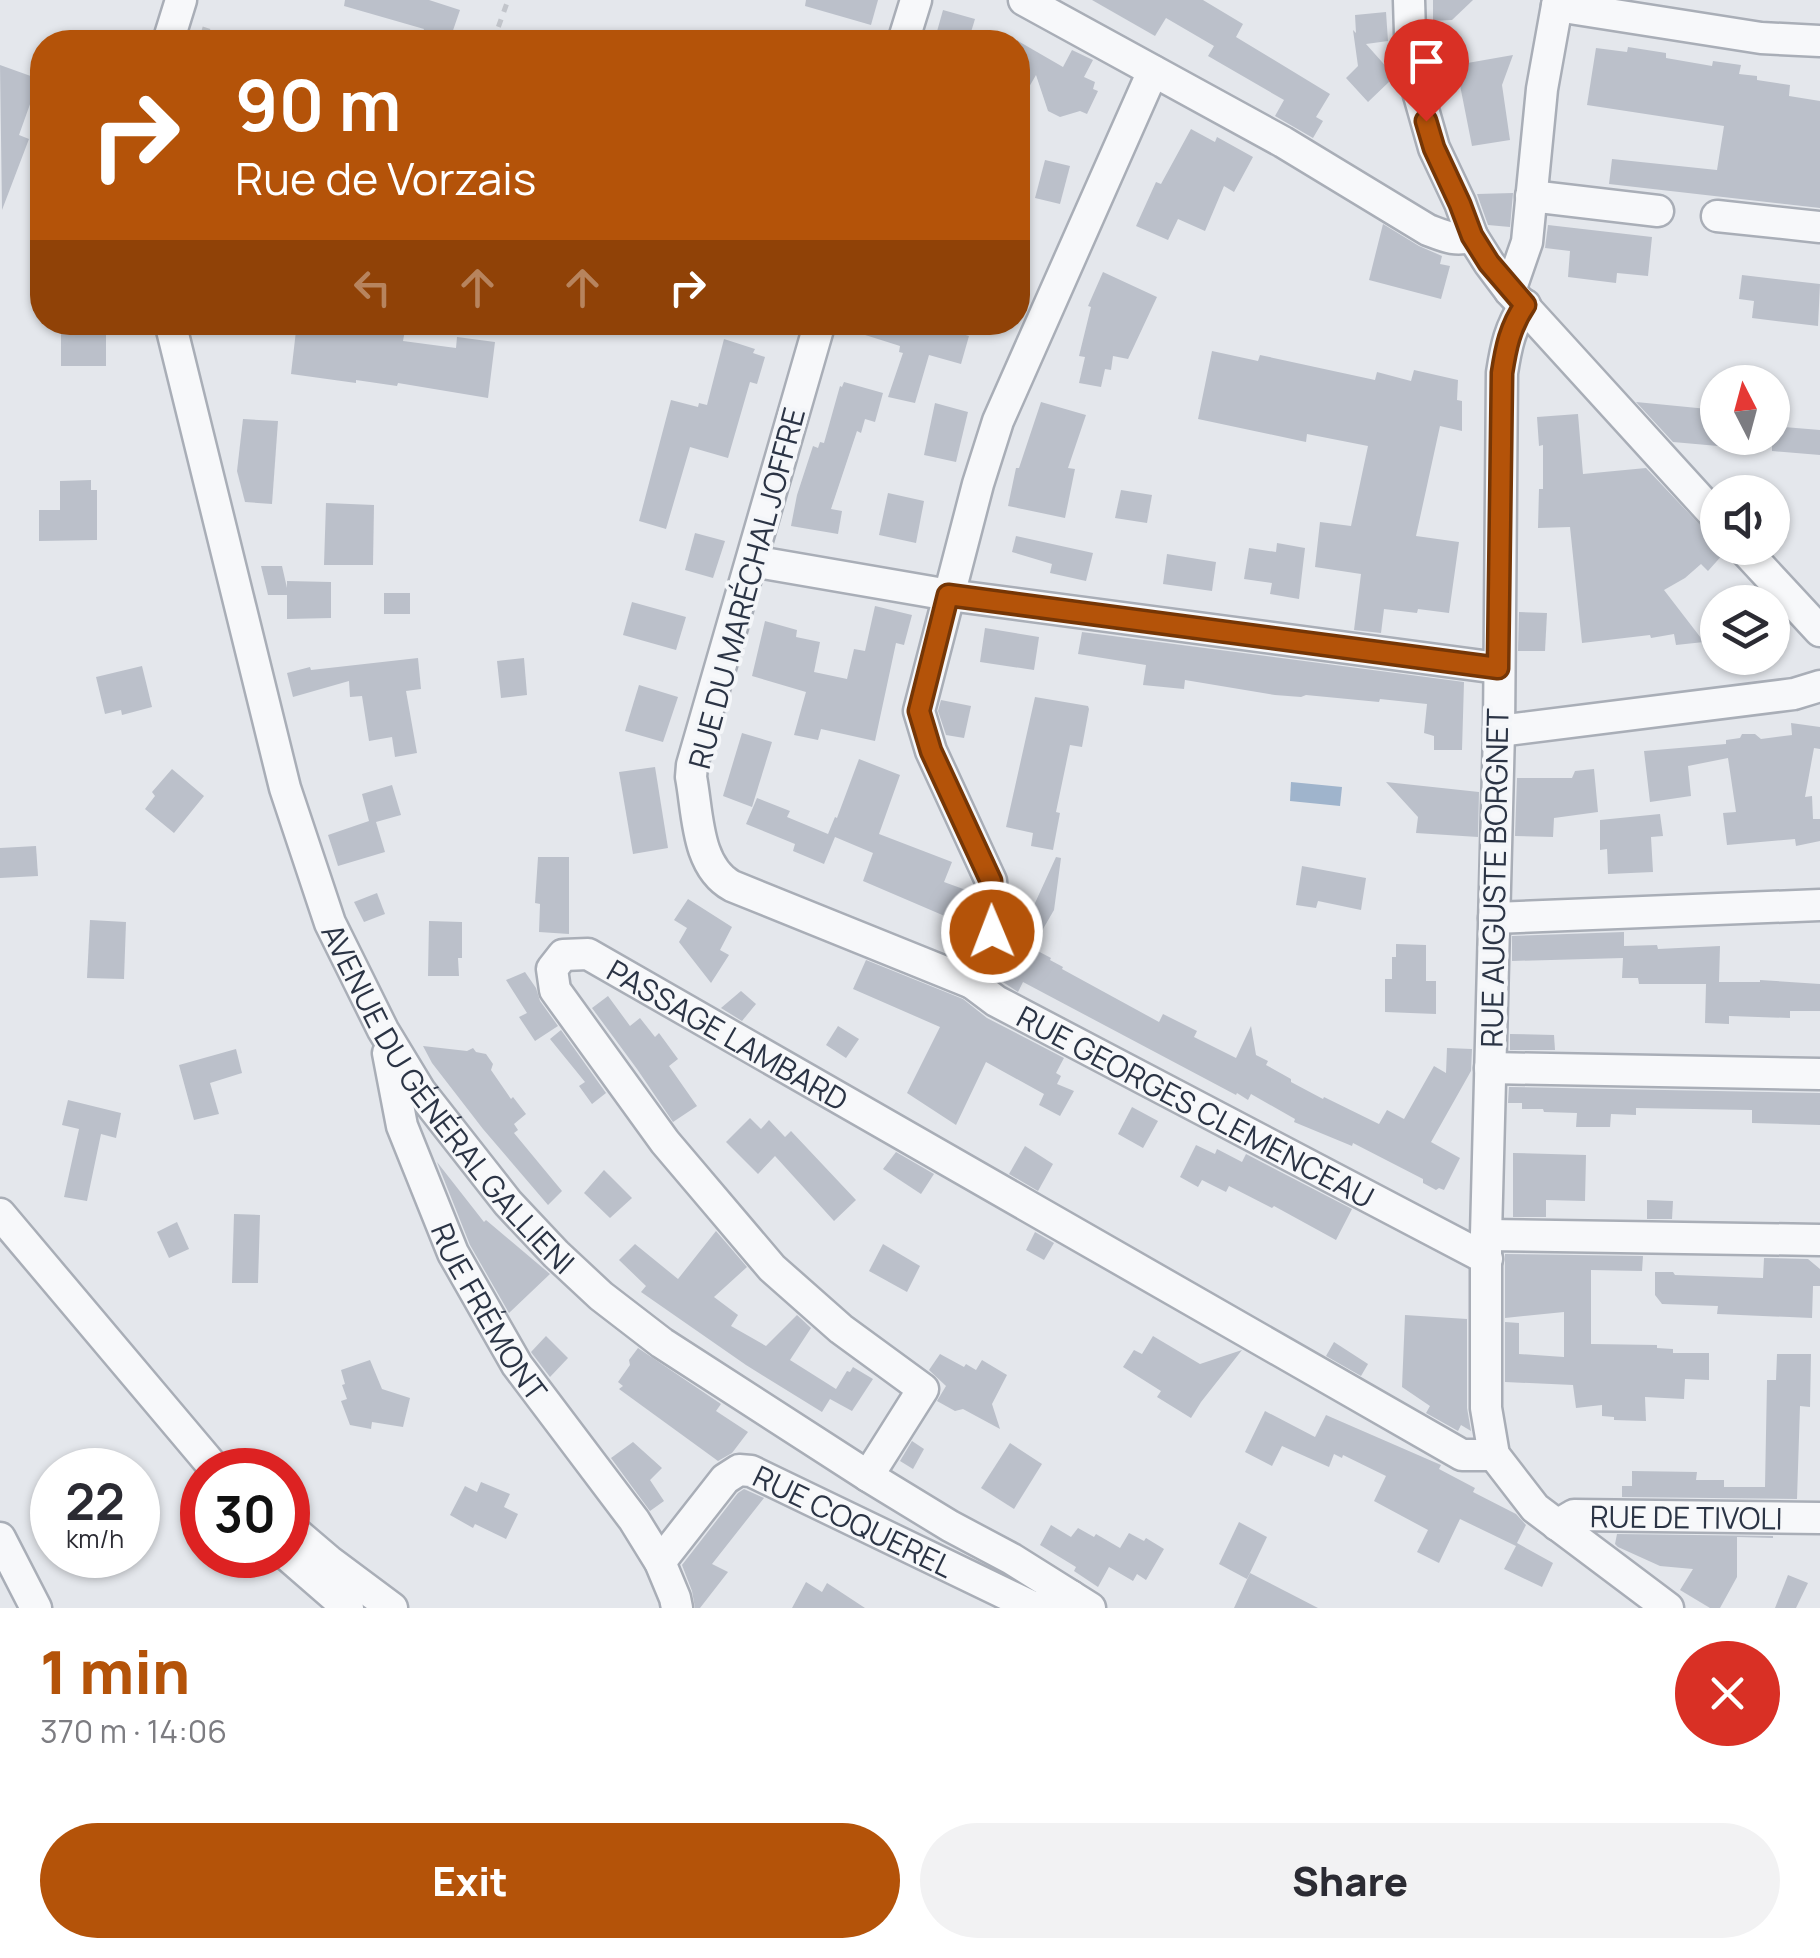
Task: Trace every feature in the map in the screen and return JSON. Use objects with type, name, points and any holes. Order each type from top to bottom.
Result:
[{"type":"street","points":[[907,30],[916,0]]},
{"type":"street","points":[[1024,0],[1283,142],[1428,230],[1453,239],[1472,236]]},
{"type":"street","points":[[1409,0],[1411,67],[1434,148],[1472,236],[1518,298],[1700,499]]},
{"type":"street","points":[[1558,3],[1761,38],[1820,41]]},
{"type":"street","name":"RUE AUGUSTE BORGNET","points":[[1494,1455],[1486,1408],[1486,1247],[1502,373],[1515,320],[1542,90],[1558,3]]},
{"type":"street","points":[[1030,320],[1153,72]]},
{"type":"street","points":[[1531,196],[1658,211]]},
{"type":"street","points":[[1717,216],[1820,227]]},
{"type":"street","name":"AVENUE DU GÉNÉRAL GALLIENI","points":[[173,335],[285,788],[330,923],[420,1091],[508,1203],[601,1296],[677,1353],[868,1476],[1080,1602]]},
{"type":"street","name":"RUE DU MARÉCHAL JOFFRE","points":[[816,335],[692,765],[708,862],[720,879],[732,886],[972,983]]},
{"type":"street","points":[[972,983],[992,932],[991,881],[931,751],[919,711],[978,484],[1025,335]]},
{"type":"street","points":[[752,561],[948,595],[1498,668]]},
{"type":"street","points":[[1759,565],[1820,631]]},
{"type":"street","points":[[1498,731],[1794,694],[1820,686]]},
{"type":"street","points":[[1494,918],[1820,906]]},
{"type":"street","name":"PASSAGE LAMBARD","points":[[868,1476],[923,1389],[841,1329],[772,1268],[665,1142],[554,990],[552,969],[563,955],[588,954],[1462,1454],[1494,1455]]},
{"type":"street","name":"RUE GEORGES CLEMENCEAU","points":[[972,983],[1014,1010],[1486,1247]]},
{"type":"street","name":"RUE FRÉMONT","points":[[384,1030],[402,1126],[453,1253],[517,1364],[634,1520],[660,1562]]},
{"type":"street","points":[[1490,1068],[1820,1074]]},
{"type":"street","points":[[0,1214],[197,1448]]},
{"type":"street","points":[[1486,1247],[1820,1240]]},
{"type":"street","points":[[1494,1455],[1536,1508],[1668,1608]]},
{"type":"street","name":"RUE COQUEREL","points":[[660,1562],[725,1478],[739,1470],[751,1471],[1035,1608],[1080,1602]]},
{"type":"street","name":"RUE DE TIVOLI","points":[[1556,1525],[1574,1515],[1820,1518]]},
{"type":"street","points":[[0,1538],[36,1608]]},
{"type":"street","points":[[310,1545],[392,1608]]},
{"type":"street","points":[[660,1562],[677,1608]]},
{"type":"street","points":[[310,1575],[348,1608]]},
{"type":"path","points":[[497,30],[508,0]]},
{"type":"path","points":[[175,21],[204,30]]},
{"type":"water","points":[[1291,782],[1342,787],[1340,806],[1290,801]]},
{"type":"building","points":[[345,0],[429,0],[460,10],[453,30],[424,30],[344,6]]},
{"type":"building","points":[[806,0],[878,0],[871,25],[805,6]]},
{"type":"building","points":[[1092,0],[1203,0],[1243,24],[1236,37],[1330,94],[1316,117],[1323,121],[1313,138],[1275,116],[1284,100],[1208,56],[1214,46],[1166,18],[1155,36]]},
{"type":"building","points":[[1433,0],[1473,0],[1452,20],[1433,21]]},
{"type":"building","points":[[943,10],[975,19],[972,30],[937,30]]},
{"type":"building","points":[[1386,12],[1388,41],[1366,44],[1390,71],[1391,80],[1368,102],[1346,78],[1358,66],[1355,15]]},
{"type":"building","points":[[1628,47],[1712,66],[1713,61],[1741,65],[1739,74],[1790,85],[1789,96],[1820,101],[1820,208],[1609,184],[1612,159],[1717,170],[1724,126],[1587,105],[1596,48],[1627,52]]},
{"type":"building","points":[[1030,48],[1063,67],[1072,50],[1093,60],[1084,77],[1095,82],[1093,89],[1098,91],[1087,114],[1080,111],[1060,117],[1048,111],[1036,75],[1030,85]]},
{"type":"building","points":[[1513,55],[1502,85],[1510,140],[1472,146],[1456,65]]},
{"type":"building","points":[[0,65],[30,76],[30,104],[19,135],[29,139],[2,210]]},
{"type":"building","points":[[1191,129],[1215,142],[1217,137],[1253,157],[1234,192],[1224,186],[1205,231],[1178,219],[1168,240],[1136,226],[1156,182],[1161,184]]},
{"type":"building","points":[[1045,160],[1070,166],[1060,204],[1035,198]]},
{"type":"building","points":[[1513,193],[1510,227],[1488,225],[1477,194]]},
{"type":"building","points":[[1383,224],[1442,256],[1440,264],[1450,266],[1441,299],[1369,280]]},
{"type":"building","points":[[1548,225],[1652,237],[1648,276],[1617,273],[1616,283],[1568,277],[1570,251],[1545,248]]},
{"type":"building","points":[[1103,272],[1157,297],[1128,359],[1113,356],[1111,370],[1105,369],[1101,387],[1079,383],[1085,357],[1079,356],[1091,307],[1088,306]]},
{"type":"building","points":[[1742,275],[1820,284],[1818,326],[1752,318],[1754,301],[1739,299]]},
{"type":"building","points":[[61,335],[106,335],[106,366],[61,366]]},
{"type":"building","points":[[296,335],[404,335],[403,341],[456,348],[457,337],[495,342],[488,398],[398,383],[356,383],[291,374]]},
{"type":"building","points":[[865,335],[969,336],[961,364],[929,355],[915,403],[888,397],[903,353],[899,352],[900,346]]},
{"type":"building","points":[[724,339],[755,349],[753,353],[765,357],[757,384],[750,382],[728,458],[690,447],[666,529],[639,521],[671,400],[698,407],[699,403],[707,405]]},
{"type":"building","points":[[1212,351],[1258,361],[1260,355],[1375,380],[1377,372],[1411,381],[1414,370],[1458,380],[1462,431],[1440,426],[1416,536],[1459,542],[1449,613],[1384,609],[1381,633],[1354,630],[1361,574],[1315,567],[1320,522],[1351,526],[1368,446],[1307,434],[1306,442],[1198,419]]},
{"type":"building","points":[[844,382],[883,393],[875,422],[865,419],[861,433],[857,431],[831,509],[842,511],[838,534],[791,526],[813,446],[818,448],[820,442],[824,443]]},
{"type":"building","points":[[1041,402],[1086,415],[1068,468],[1075,469],[1065,518],[1008,506],[1016,468]]},
{"type":"building","points":[[1636,402],[1700,408],[1700,444],[1673,442]]},
{"type":"building","points":[[935,403],[968,412],[956,462],[924,455]]},
{"type":"building","points":[[1578,414],[1583,474],[1646,468],[1700,525],[1700,565],[1664,590],[1700,637],[1700,642],[1676,645],[1674,634],[1582,643],[1570,527],[1538,528],[1543,445],[1539,446],[1537,417]]},
{"type":"building","points":[[243,419],[278,421],[272,504],[245,502],[237,471]]},
{"type":"building","points":[[1790,428],[1820,430],[1820,455],[1790,452]]},
{"type":"building","points":[[91,480],[91,490],[97,490],[97,540],[39,541],[39,510],[60,510],[60,481]]},
{"type":"building","points":[[1121,490],[1152,495],[1147,523],[1115,518]]},
{"type":"building","points":[[888,493],[924,501],[916,543],[879,535]]},
{"type":"building","points":[[326,503],[374,505],[373,565],[324,565]]},
{"type":"building","points":[[695,533],[725,541],[713,578],[685,570]]},
{"type":"building","points":[[1016,536],[1093,553],[1086,581],[1050,573],[1052,564],[1012,552]]},
{"type":"building","points":[[1277,543],[1305,548],[1299,599],[1270,594],[1272,583],[1244,579],[1249,548],[1276,552]]},
{"type":"building","points":[[1167,554],[1216,562],[1212,591],[1163,584]]},
{"type":"building","points":[[261,566],[282,566],[287,588],[287,581],[331,582],[331,618],[287,619],[287,595],[268,595]]},
{"type":"building","points":[[384,593],[410,593],[410,614],[384,614]]},
{"type":"building","points":[[632,602],[686,617],[676,650],[623,635]]},
{"type":"building","points":[[875,606],[912,615],[904,645],[896,643],[875,741],[821,729],[818,740],[794,735],[806,692],[752,676],[765,621],[797,630],[796,637],[820,642],[814,672],[847,679],[854,649],[865,651]]},
{"type":"building","points":[[1519,612],[1547,613],[1545,651],[1518,651]]},
{"type":"building","points":[[985,628],[1039,637],[1034,670],[980,662]]},
{"type":"building","points":[[1082,632],[1464,682],[1462,750],[1434,750],[1434,736],[1424,733],[1427,704],[1275,695],[1185,680],[1184,689],[1143,685],[1146,665],[1078,654]]},
{"type":"building","points":[[418,658],[421,689],[406,691],[417,753],[395,757],[392,737],[369,741],[362,696],[350,697],[349,681],[293,697],[287,673],[310,667],[311,670]]},
{"type":"building","points":[[524,658],[527,695],[501,698],[497,661]]},
{"type":"building","points":[[142,666],[152,707],[122,715],[121,710],[105,714],[96,677]]},
{"type":"building","points":[[639,685],[678,697],[663,742],[625,731]]},
{"type":"building","points":[[1035,697],[1089,709],[1082,747],[1070,745],[1056,812],[1060,813],[1053,850],[1031,846],[1033,833],[1006,827]]},
{"type":"building","points":[[941,700],[971,706],[964,738],[946,735],[938,711]]},
{"type":"building","points":[[1791,723],[1820,727],[1820,749],[1814,748],[1805,797],[1812,796],[1813,819],[1820,819],[1820,841],[1796,846],[1795,839],[1727,845],[1723,813],[1736,812],[1728,758],[1688,766],[1691,796],[1650,802],[1644,751],[1726,744],[1726,740],[1740,738],[1742,734],[1755,734],[1761,739],[1792,735]]},
{"type":"building","points":[[742,733],[772,742],[752,807],[723,796]]},
{"type":"building","points":[[859,759],[900,775],[879,834],[952,862],[944,882],[966,890],[954,920],[863,881],[873,853],[835,837],[824,864],[793,851],[795,844],[746,824],[757,798],[790,811],[787,817],[828,834]]},
{"type":"building","points":[[655,767],[668,848],[633,854],[619,772]]},
{"type":"building","points":[[172,769],[204,796],[174,833],[145,809],[155,796],[152,792]]},
{"type":"building","points":[[1594,769],[1598,812],[1554,818],[1553,837],[1515,836],[1517,778],[1572,778],[1575,771]]},
{"type":"building","points":[[1386,782],[1479,792],[1478,837],[1416,833],[1418,817]]},
{"type":"building","points":[[392,785],[401,815],[376,822],[385,852],[338,866],[328,835],[369,821],[362,794]]},
{"type":"building","points":[[1660,814],[1663,836],[1651,837],[1653,872],[1608,874],[1607,849],[1600,850],[1600,820]]},
{"type":"building","points":[[36,846],[38,876],[0,878],[0,848]]},
{"type":"building","points":[[538,857],[569,857],[569,934],[539,932],[540,904],[535,903]]},
{"type":"building","points":[[1056,857],[1061,858],[1054,910],[1032,948],[1062,969],[1159,1022],[1163,1014],[1197,1031],[1194,1037],[1236,1058],[1251,1026],[1256,1055],[1291,1082],[1323,1099],[1379,1124],[1387,1110],[1404,1119],[1434,1066],[1446,1073],[1447,1048],[1472,1049],[1471,1071],[1431,1142],[1460,1158],[1444,1190],[1436,1190],[1423,1183],[1423,1179],[1353,1143],[1352,1146],[1294,1122],[1295,1119],[1251,1094],[1248,1100],[1236,1095],[1023,982],[1018,992],[1000,980]]},
{"type":"building","points":[[1302,866],[1366,878],[1361,910],[1318,901],[1316,908],[1296,905]]},
{"type":"building","points":[[377,893],[385,914],[364,922],[354,902]]},
{"type":"building","points":[[688,899],[732,927],[720,950],[729,955],[711,983],[679,942],[687,928],[674,920]]},
{"type":"building","points":[[90,920],[126,922],[124,979],[87,978]]},
{"type":"building","points":[[429,921],[462,922],[459,976],[428,976]]},
{"type":"building","points":[[1624,932],[1624,946],[1720,946],[1719,982],[1820,984],[1820,1011],[1790,1011],[1790,1018],[1729,1016],[1729,1024],[1705,1023],[1706,984],[1639,984],[1638,978],[1622,978],[1623,958],[1512,961],[1512,936]]},
{"type":"building","points":[[1396,944],[1426,945],[1426,981],[1436,981],[1436,1014],[1385,1012],[1385,979],[1392,979]]},
{"type":"building","points":[[866,960],[963,999],[987,1018],[1064,1058],[1056,1073],[1061,1076],[1057,1084],[1074,1091],[1060,1116],[1039,1105],[1044,1094],[986,1062],[956,1125],[907,1093],[940,1027],[853,989]]},
{"type":"building","points":[[525,972],[558,1026],[535,1041],[519,1017],[527,1013],[506,980]]},
{"type":"building","points":[[741,991],[756,1004],[742,1021],[721,1008]]},
{"type":"building","points":[[608,996],[630,1026],[640,1018],[655,1037],[659,1033],[678,1059],[669,1066],[697,1106],[673,1122],[592,1008]]},
{"type":"building","points":[[838,1026],[859,1039],[846,1058],[826,1045]]},
{"type":"building","points":[[561,1030],[606,1093],[592,1104],[579,1086],[585,1082],[550,1039]]},
{"type":"building","points":[[1510,1034],[1554,1035],[1555,1050],[1510,1050]]},
{"type":"building","points":[[423,1046],[467,1051],[473,1048],[486,1054],[493,1064],[491,1070],[526,1114],[514,1124],[518,1130],[514,1133],[562,1191],[548,1205],[483,1129]]},
{"type":"building","points":[[236,1049],[242,1073],[210,1083],[219,1114],[194,1120],[179,1065]]},
{"type":"building","points":[[1509,1087],[1820,1093],[1820,1125],[1752,1123],[1752,1110],[1636,1108],[1636,1115],[1611,1114],[1610,1127],[1576,1127],[1577,1113],[1522,1109],[1522,1103],[1508,1103]]},
{"type":"building","points":[[68,1100],[121,1113],[116,1138],[101,1134],[87,1201],[64,1197],[79,1129],[62,1125]]},
{"type":"building","points":[[1132,1107],[1158,1121],[1143,1148],[1118,1134]]},
{"type":"building","points":[[750,1118],[761,1129],[769,1120],[785,1137],[791,1131],[856,1200],[834,1221],[775,1156],[758,1174],[726,1142]]},
{"type":"building","points":[[1196,1145],[1215,1154],[1217,1149],[1242,1162],[1246,1154],[1352,1209],[1336,1240],[1229,1186],[1226,1192],[1202,1180],[1198,1187],[1180,1177]]},
{"type":"building","points":[[1025,1146],[1053,1164],[1038,1191],[1009,1174]]},
{"type":"building","points":[[896,1152],[934,1174],[921,1194],[883,1169]]},
{"type":"building","points":[[1513,1153],[1586,1155],[1585,1201],[1546,1200],[1546,1217],[1513,1217]]},
{"type":"building","points":[[437,1162],[484,1222],[550,1274],[509,1313],[470,1245]]},
{"type":"building","points":[[604,1170],[632,1198],[610,1218],[584,1193]]},
{"type":"building","points":[[1647,1200],[1673,1201],[1672,1219],[1647,1219]]},
{"type":"building","points":[[234,1214],[260,1215],[258,1283],[232,1283]]},
{"type":"building","points":[[177,1222],[189,1249],[169,1258],[157,1232]]},
{"type":"building","points":[[716,1231],[747,1267],[714,1297],[738,1315],[731,1326],[766,1346],[797,1315],[811,1328],[790,1360],[836,1389],[853,1367],[873,1379],[852,1411],[830,1399],[822,1412],[746,1365],[641,1292],[646,1286],[619,1260],[635,1244],[678,1279]]},
{"type":"building","points":[[1035,1232],[1054,1243],[1044,1260],[1026,1250]]},
{"type":"building","points":[[883,1244],[920,1266],[907,1292],[869,1271]]},
{"type":"building","points":[[1505,1254],[1643,1256],[1642,1271],[1591,1270],[1591,1344],[1657,1345],[1673,1349],[1673,1353],[1709,1353],[1709,1380],[1685,1379],[1684,1399],[1645,1397],[1646,1421],[1602,1416],[1602,1405],[1576,1408],[1573,1385],[1505,1382],[1505,1322],[1519,1323],[1519,1354],[1564,1357],[1564,1312],[1505,1318]]},
{"type":"building","points":[[1764,1258],[1808,1259],[1820,1269],[1820,1286],[1813,1286],[1812,1318],[1717,1314],[1718,1306],[1662,1304],[1655,1295],[1655,1272],[1763,1278]]},
{"type":"building","points":[[1405,1315],[1467,1319],[1467,1408],[1471,1431],[1461,1425],[1458,1431],[1426,1413],[1430,1406],[1402,1387]]},
{"type":"building","points":[[546,1336],[568,1358],[550,1377],[531,1352]]},
{"type":"building","points":[[1153,1336],[1200,1364],[1242,1350],[1191,1418],[1157,1397],[1161,1391],[1123,1367],[1134,1350],[1142,1354]]},
{"type":"building","points":[[1334,1342],[1368,1364],[1361,1376],[1326,1356]]},
{"type":"building","points":[[638,1348],[721,1404],[716,1411],[748,1432],[732,1453],[718,1461],[619,1389],[623,1386],[618,1382]]},
{"type":"building","points":[[940,1354],[976,1370],[982,1360],[1007,1375],[992,1404],[1000,1429],[963,1409],[955,1411],[937,1401],[946,1386],[929,1370]]},
{"type":"building","points":[[1777,1354],[1811,1354],[1810,1407],[1800,1406],[1797,1499],[1622,1497],[1622,1486],[1632,1486],[1632,1471],[1697,1472],[1696,1480],[1724,1480],[1724,1487],[1765,1487],[1767,1380],[1776,1380]]},
{"type":"building","points":[[370,1360],[382,1389],[410,1398],[403,1427],[372,1422],[371,1429],[350,1425],[341,1401],[347,1399],[341,1370]]},
{"type":"building","points":[[1265,1411],[1315,1437],[1326,1415],[1441,1465],[1439,1469],[1516,1514],[1526,1525],[1517,1543],[1553,1563],[1542,1587],[1504,1569],[1516,1546],[1460,1519],[1439,1563],[1417,1552],[1428,1530],[1374,1501],[1386,1476],[1343,1455],[1342,1458],[1334,1454],[1329,1467],[1282,1446],[1272,1466],[1245,1452]]},
{"type":"building","points":[[912,1441],[924,1449],[913,1469],[900,1461]]},
{"type":"building","points":[[633,1442],[662,1468],[650,1480],[664,1501],[650,1511],[611,1458]]},
{"type":"building","points":[[1010,1443],[1042,1464],[1014,1509],[981,1488]]},
{"type":"building","points":[[481,1482],[510,1494],[504,1507],[518,1514],[506,1539],[450,1515],[465,1486],[477,1492]]},
{"type":"building","points":[[744,1489],[764,1498],[712,1564],[728,1572],[700,1608],[695,1608],[682,1565]]},
{"type":"building","points":[[1239,1522],[1267,1537],[1247,1579],[1219,1564]]},
{"type":"building","points":[[1051,1525],[1071,1537],[1078,1528],[1094,1537],[1096,1534],[1120,1548],[1129,1533],[1164,1549],[1146,1580],[1137,1574],[1133,1581],[1109,1567],[1098,1587],[1074,1571],[1076,1567],[1040,1545]]},
{"type":"building","points":[[1617,1534],[1773,1536],[1773,1538],[1737,1537],[1737,1577],[1720,1608],[1710,1608],[1680,1590],[1693,1569],[1660,1566],[1618,1547]]},
{"type":"building","points":[[1250,1573],[1318,1608],[1234,1608]]},
{"type":"building","points":[[1788,1575],[1808,1583],[1796,1608],[1775,1608]]},
{"type":"building","points":[[806,1582],[822,1592],[827,1583],[865,1608],[792,1608]]},
{"type":"route","points":[[992,932],[991,881],[931,751],[919,711],[948,595],[1498,668],[1502,373],[1508,336],[1525,305],[1510,291],[1472,236],[1426,121]]}]
